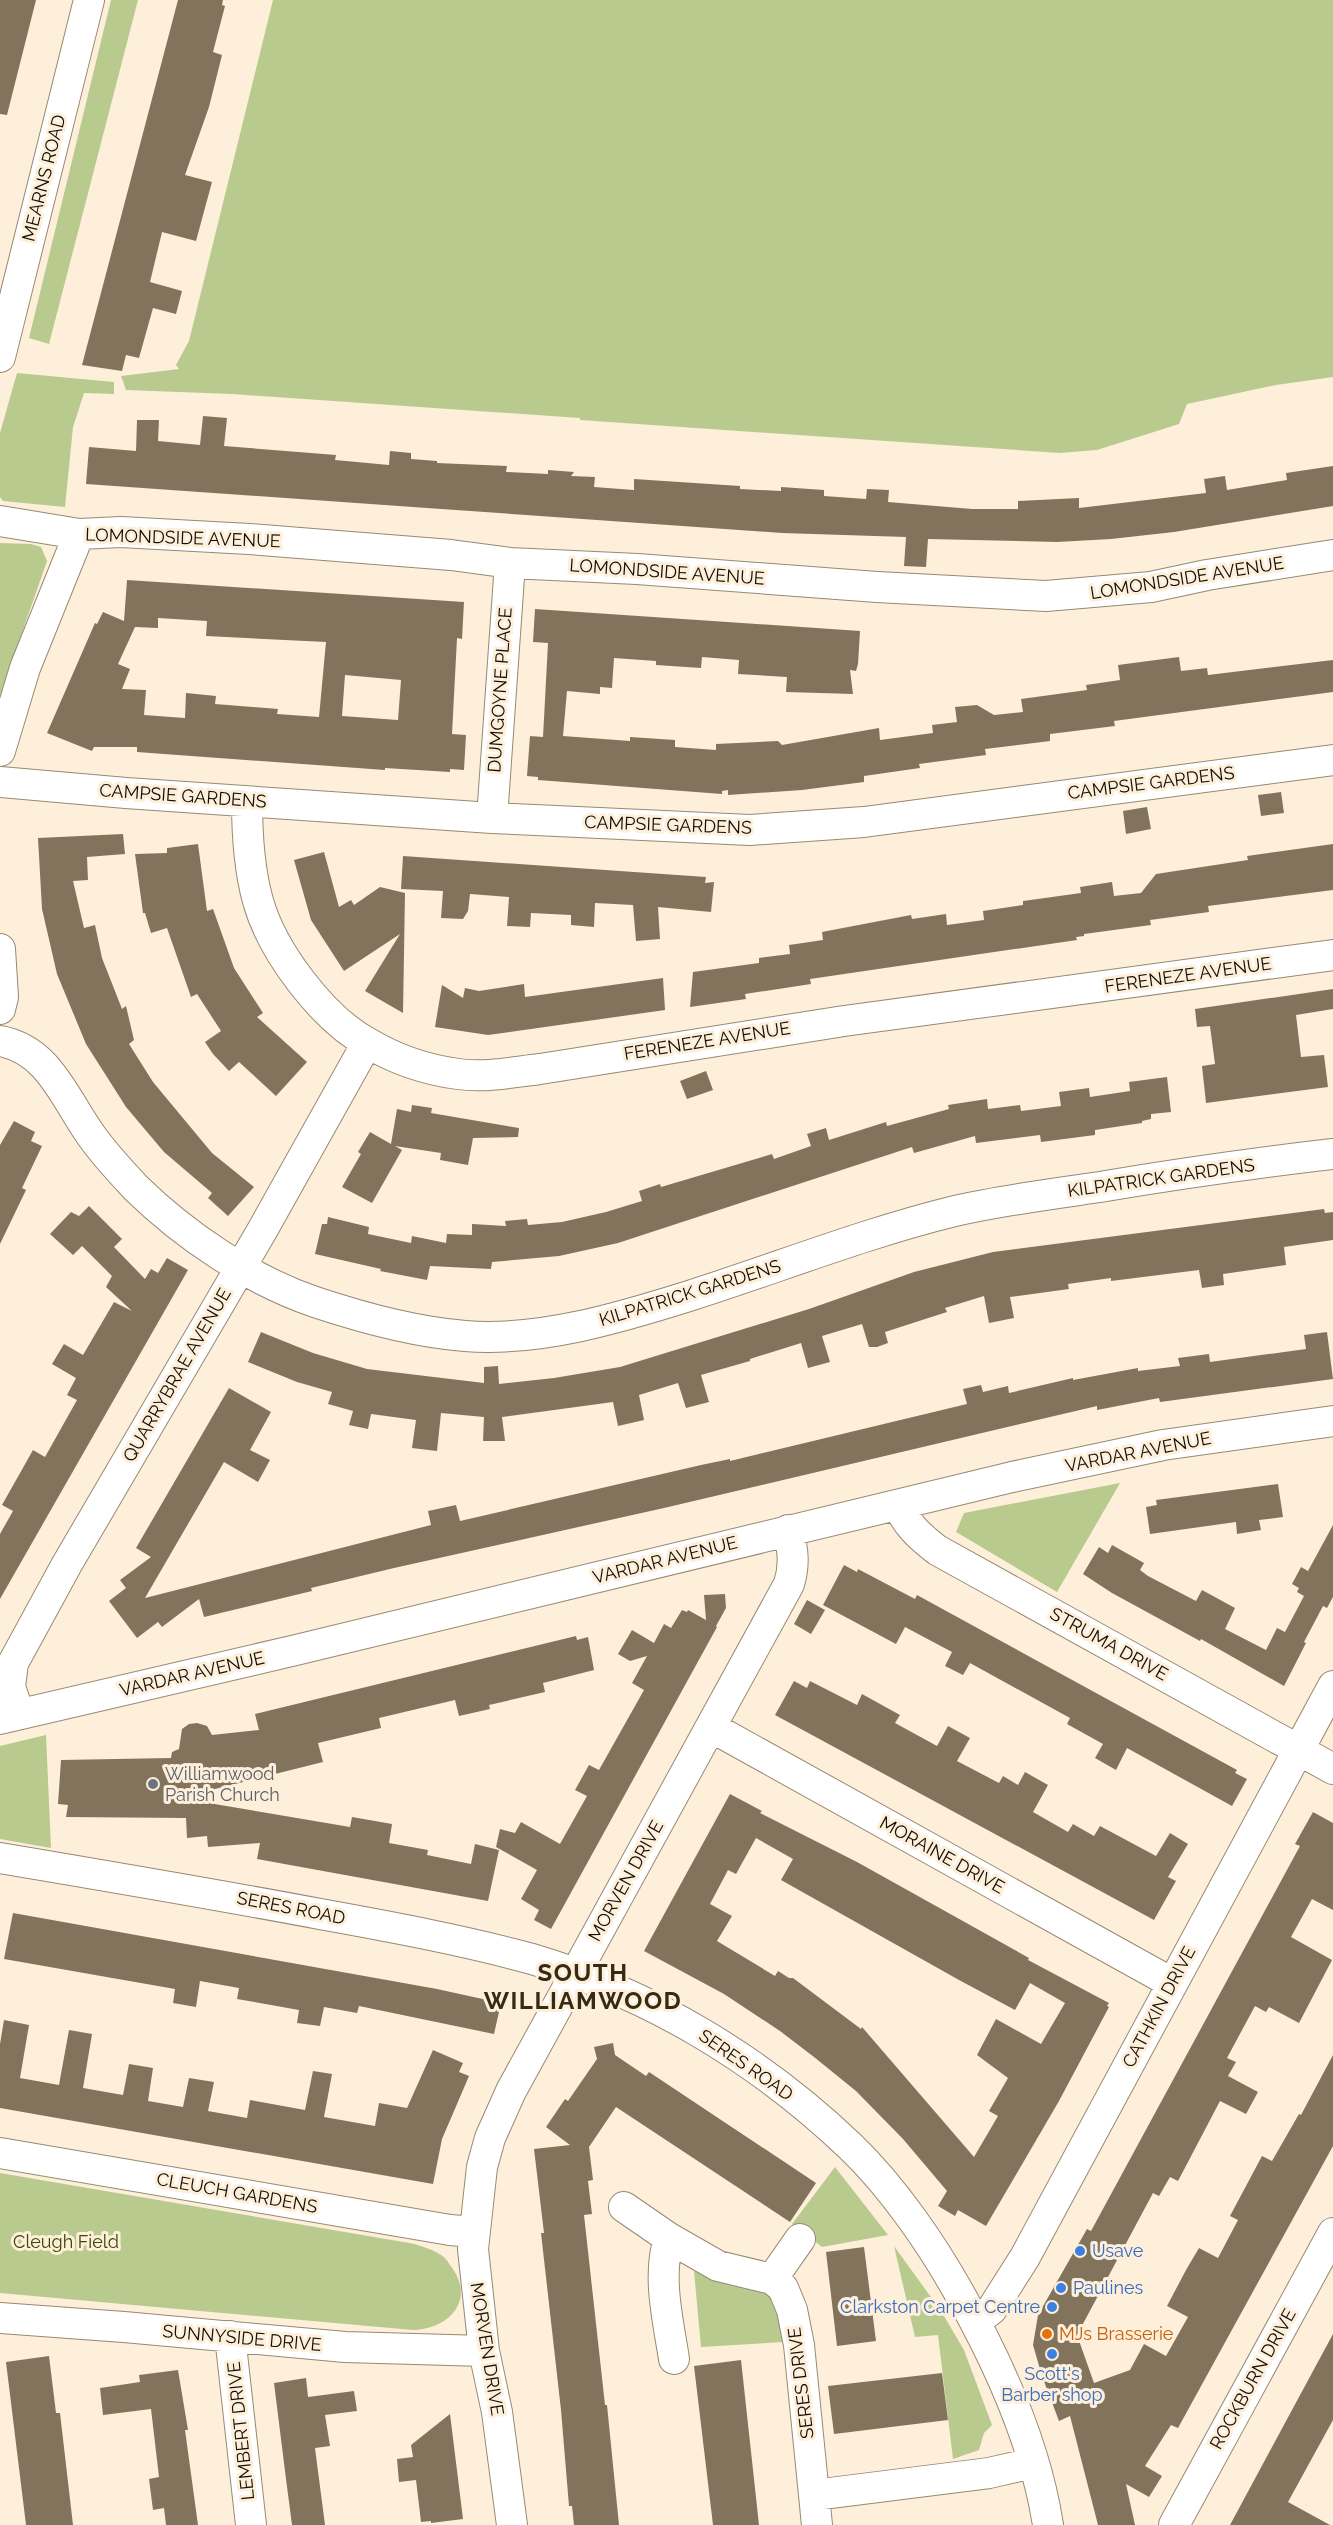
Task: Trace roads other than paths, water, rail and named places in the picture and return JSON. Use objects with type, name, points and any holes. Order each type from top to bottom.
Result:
[{"type":"street","name":"MEARNS ROAD","points":[[0,357],[89,0]]},
{"type":"street","name":"LOMONDSIDE AVENUE","points":[[0,521],[80,534],[121,532],[249,539],[451,555],[510,563],[1046,596],[1151,586],[1333,555]]},
{"type":"street","points":[[0,751],[25,668],[80,534]]},
{"type":"street","name":"DUMGOYNE PLACE","points":[[492,818],[510,563]]},
{"type":"street","name":"CAMPSIE GARDENS","points":[[0,782],[492,818],[750,830],[864,822],[1333,760]]},
{"type":"street","name":"FERENEZE AVENUE","points":[[247,801],[251,864],[258,901],[269,932],[289,965],[309,991],[339,1021],[367,1043],[426,1068],[460,1075],[492,1075],[832,1022],[1333,955]]},
{"type":"street","points":[[0,949],[3,997],[0,1009]]},
{"type":"street","name":"KILPATRICK GARDENS","points":[[0,1041],[16,1044],[32,1052],[49,1070],[94,1140],[114,1164],[162,1211],[192,1236],[240,1266],[310,1300],[394,1324],[469,1336],[543,1331],[599,1322],[648,1309],[864,1238],[983,1205],[1168,1175],[1333,1154]]},
{"type":"street","name":"QUARRYBRAE AVENUE","points":[[10,1716],[10,1687],[14,1663],[67,1564],[367,1043]]},
{"type":"street","name":"VARDAR AVENUE","points":[[10,1716],[296,1650],[788,1530],[1163,1445],[1333,1421]]},
{"type":"street","name":"STRUMA DRIVE","points":[[898,1505],[905,1520],[917,1535],[937,1550],[1333,1769]]},
{"type":"street","name":"MORVEN DRIVE","points":[[512,2525],[497,2412],[484,2351],[475,2273],[474,2232],[482,2168],[490,2138],[511,2091],[789,1584],[794,1568],[794,1554],[788,1530]]},
{"type":"street","name":"CATHKIN DRIVE","points":[[975,2322],[992,2308],[1025,2257],[1333,1686]]},
{"type":"street","name":"MORAINE DRIVE","points":[[711,1727],[1172,1983]]},
{"type":"street","name":"SERES ROAD","points":[[0,1858],[383,1926],[464,1942],[533,1960],[575,1974],[677,2018],[740,2057],[803,2105],[853,2148],[896,2199],[941,2261],[975,2322],[1027,2439],[1048,2525]]},
{"type":"street","name":"CLEUCH GARDENS","points":[[0,2153],[450,2230],[474,2232]]},
{"type":"street","points":[[624,2207],[669,2238],[718,2266],[772,2279],[801,2239]]},
{"type":"street","name":"ROCKBURN DRIVE","points":[[1174,2525],[1333,2233]]},
{"type":"street","points":[[669,2238],[663,2258],[667,2313],[674,2359]]},
{"type":"street","name":"SERES DRIVE","points":[[772,2279],[783,2288],[792,2310],[799,2345],[817,2525]]},
{"type":"street","name":"SUNNYSIDE DRIVE","points":[[0,2318],[230,2336],[345,2348],[484,2351]]},
{"type":"street","name":"LEMBERT DRIVE","points":[[230,2336],[251,2525]]},
{"type":"street","points":[[814,2495],[989,2473],[1033,2463]]},
{"type":"place","name":"Williamwood Parish Church","points":[[153,1784]]},
{"type":"place","name":"Usave","points":[[1080,2251]]},
{"type":"place","name":"Paulines","points":[[1061,2288]]},
{"type":"place","name":"Clarkston Carpet Centre","points":[[1052,2307]]},
{"type":"place","name":"MJs Brasserie","points":[[1047,2334]]},
{"type":"place","name":"Scott's Barber shop","points":[[1052,2354]]},
{"type":"district","name":"SOUTH WILLIAMWOOD","points":[[583,1987]]},
{"type":"park label","name":"Cleugh Field","points":[[66,2242]]}]
